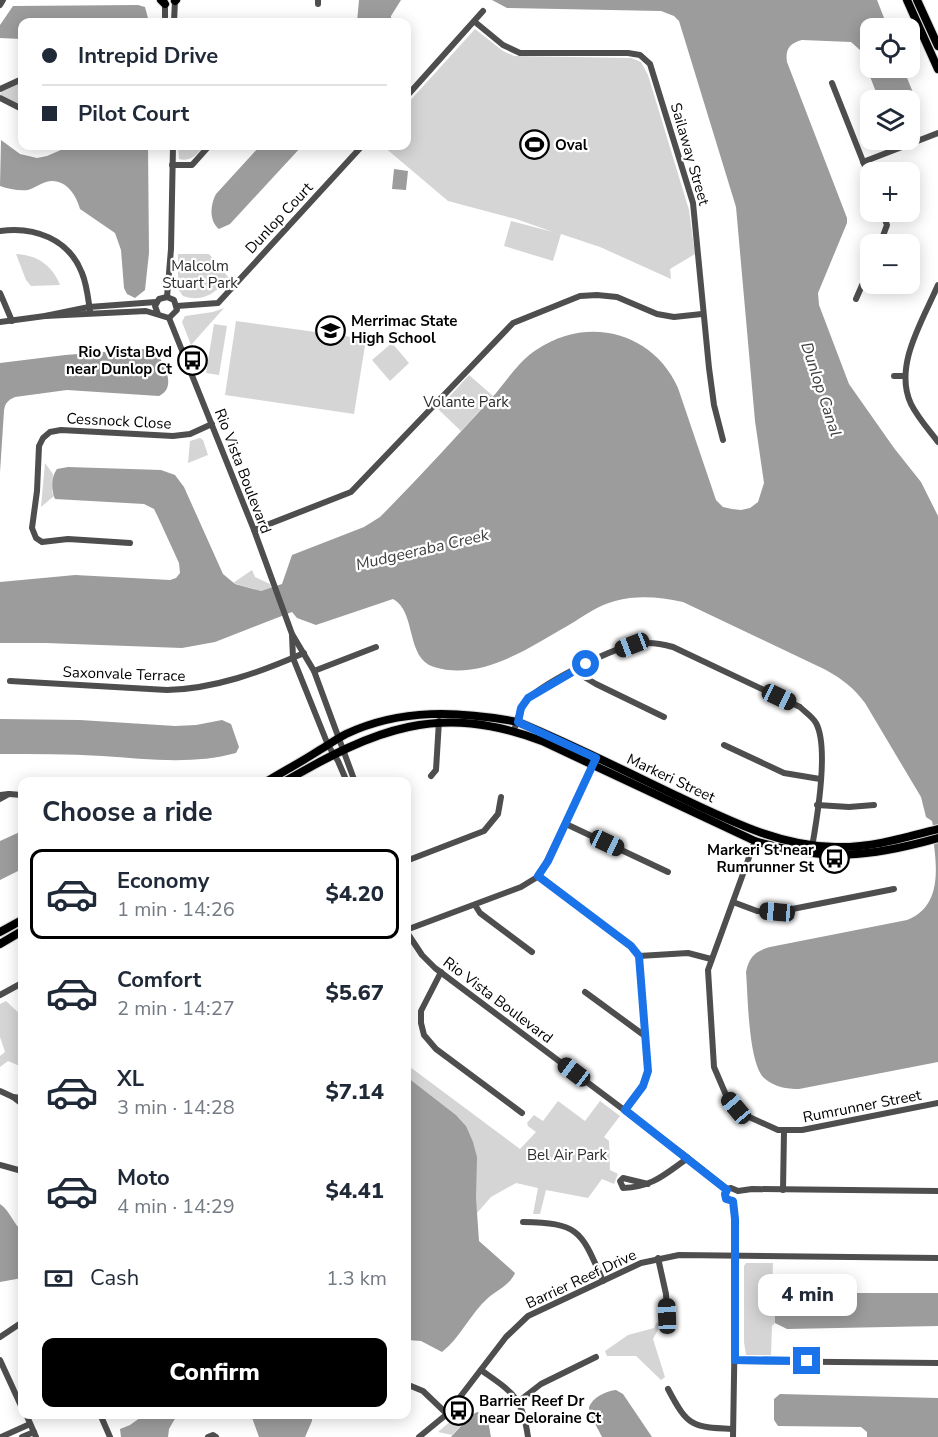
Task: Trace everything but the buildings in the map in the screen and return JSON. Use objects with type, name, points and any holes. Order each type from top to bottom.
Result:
[{"type":"main road","points":[[908,0],[938,69]]},
{"type":"main road","points":[[917,0],[938,46]]},
{"type":"main road","name":"Markeri Street","points":[[274,777],[339,738],[386,720],[478,714],[518,722],[755,841],[797,852],[811,850]]},
{"type":"main road","name":"Markeri Street","points":[[293,777],[344,749],[398,728],[439,717],[514,730],[595,761],[759,833],[811,850],[859,855],[886,851],[938,829]]},
{"type":"main road","name":"Markeri Street","points":[[917,839],[938,838]]},
{"type":"main road","points":[[0,933],[18,922]]},
{"type":"main road","points":[[0,944],[18,933]]},
{"type":"street","points":[[0,5],[3,0]]},
{"type":"street","points":[[174,18],[175,0]]},
{"type":"street","points":[[164,1],[165,18]]},
{"type":"street","points":[[411,92],[483,11]]},
{"type":"street","name":"Sailaway Street","points":[[475,22],[503,45],[520,53],[628,53],[640,55],[650,64],[693,203],[702,314],[714,405],[723,440]]},
{"type":"street","points":[[0,89],[18,81]]},
{"type":"street","points":[[832,83],[863,162],[938,133]]},
{"type":"street","points":[[0,98],[18,107]]},
{"type":"street","points":[[167,297],[171,249],[172,150]]},
{"type":"street","points":[[172,165],[192,165],[205,150]]},
{"type":"street","name":"Dunlop Court","points":[[177,306],[218,303],[358,150]]},
{"type":"street","points":[[0,231],[29,230],[58,242],[71,254],[83,273],[90,311]]},
{"type":"street","points":[[938,286],[907,357],[904,376],[910,403],[938,442]]},
{"type":"street","points":[[856,299],[860,290]]},
{"type":"street","points":[[0,293],[12,321]]},
{"type":"street","points":[[254,530],[351,492],[513,323],[580,296],[597,295],[617,297],[657,314],[674,317],[702,314]]},
{"type":"street","points":[[0,322],[156,302],[163,297],[174,300],[177,306],[175,314],[169,318],[146,311],[90,311]]},
{"type":"street","points":[[156,302],[158,314]]},
{"type":"street","name":"Rio Vista Boulevard","points":[[169,318],[254,530],[292,634],[314,671],[353,777]]},
{"type":"street","points":[[894,376],[904,376]]},
{"type":"street","name":"Cessnock Close","points":[[130,543],[68,539],[42,542],[36,538],[32,528],[37,491],[39,446],[43,438],[50,432],[61,429],[173,436],[190,434],[212,424]]},
{"type":"street","name":"Rio Vista Boulevard","points":[[292,634],[293,658],[328,745],[344,777]]},
{"type":"street","points":[[514,730],[521,708],[528,698],[599,657],[632,645],[653,642],[673,646],[800,707],[816,722],[822,740],[820,779],[811,850]]},
{"type":"street","points":[[314,671],[376,647]]},
{"type":"street","name":"Saxonvale Terrace","points":[[10,681],[189,690],[214,686],[304,653]]},
{"type":"street","points":[[574,671],[664,717]]},
{"type":"street","points":[[431,776],[436,770],[439,717]]},
{"type":"street","points":[[724,745],[784,773],[820,779]]},
{"type":"street","points":[[411,929],[521,887],[538,876],[566,824],[595,761]]},
{"type":"street","points":[[0,797],[9,794],[18,795]]},
{"type":"street","points":[[411,859],[484,831],[498,814],[501,797]]},
{"type":"street","points":[[817,806],[874,805]]},
{"type":"street","points":[[566,824],[668,873]]},
{"type":"street","name":"Rumrunner Street","points":[[759,833],[708,970],[714,1067],[726,1095],[747,1116],[762,1125],[784,1131],[802,1130],[938,1103]]},
{"type":"street","points":[[538,876],[631,946],[639,956],[648,1064],[647,1077],[625,1110]]},
{"type":"street","points":[[733,902],[757,911],[777,912],[894,889]]},
{"type":"street","points":[[475,905],[480,913],[532,952]]},
{"type":"street","name":"Rio Vista Boulevard","points":[[411,938],[422,955],[441,972],[688,1158],[727,1190]]},
{"type":"street","points":[[639,956],[688,953],[711,959]]},
{"type":"street","points":[[441,972],[422,1011],[421,1023],[424,1035],[436,1049],[522,1113]]},
{"type":"street","points":[[0,995],[18,985]]},
{"type":"street","points":[[585,992],[645,1036]]},
{"type":"street","points":[[0,1091],[18,1101]]},
{"type":"street","points":[[13,1097],[18,1098]]},
{"type":"street","points":[[783,1190],[784,1131]]},
{"type":"street","points":[[648,1184],[688,1158]]},
{"type":"street","points":[[0,1165],[18,1170]]},
{"type":"street","points":[[733,1201],[726,1199],[725,1194],[727,1190],[733,1188],[738,1191],[938,1191]]},
{"type":"street","points":[[733,1201],[737,1198],[738,1191]]},
{"type":"street","points":[[733,1201],[736,1257],[733,1437]]},
{"type":"street","points":[[523,1222],[549,1222],[566,1226],[578,1233],[587,1244],[603,1281]]},
{"type":"street","name":"Barrier Reef Drive","points":[[419,1437],[447,1414],[506,1336],[522,1321],[544,1307],[641,1263],[679,1255],[938,1258]]},
{"type":"street","points":[[658,1258],[666,1294],[667,1316]]},
{"type":"street","points":[[0,1337],[18,1325]]},
{"type":"street","points":[[519,1401],[541,1384],[596,1357]]},
{"type":"street","points":[[0,1359],[18,1399]]},
{"type":"street","points":[[735,1360],[938,1363]]},
{"type":"street","points":[[481,1370],[510,1390],[519,1401],[524,1413],[528,1437]]},
{"type":"street","points":[[411,1386],[423,1391],[447,1414]]},
{"type":"street","points":[[668,1389],[680,1411],[688,1420],[705,1428],[733,1428]]},
{"type":"street","points":[[22,1437],[35,1434],[28,1419]]},
{"type":"street","points":[[102,1419],[110,1437]]},
{"type":"street","points":[[1,1437],[30,1424]]},
{"type":"street","points":[[208,1437],[212,1435],[216,1437]]},
{"type":"green space","points":[[475,29],[503,51],[514,56],[631,58],[641,62],[648,75],[689,210],[695,254],[670,269],[671,279],[600,247],[561,234],[553,261],[504,246],[511,221],[553,232],[516,219],[448,201],[388,150],[411,150],[411,100]]},
{"type":"green space","points":[[18,83],[18,105],[0,95],[1,91]]},
{"type":"green space","points":[[178,150],[201,150],[194,157],[179,159]]},
{"type":"green space","points":[[16,254],[31,256],[43,262],[53,272],[60,285],[31,286],[26,280]]},
{"type":"green space","name":"Malcolm Stuart Park","points":[[178,254],[209,254],[229,278],[209,295],[197,298],[183,296],[178,289]]},
{"type":"green space","points":[[224,308],[191,345],[182,322],[185,316]]},
{"type":"green space","points":[[236,321],[366,339],[354,414],[225,395]]},
{"type":"green space","points":[[214,324],[227,326],[219,375],[206,373]]},
{"type":"green space","points":[[392,343],[409,363],[390,381],[372,360]]},
{"type":"green space","name":"Volante Park","points":[[469,375],[493,396],[461,431],[438,409]]},
{"type":"green space","points":[[200,438],[203,440],[208,455],[188,463],[190,441]]},
{"type":"green space","points":[[45,463],[53,474],[52,492],[54,496],[41,507]]},
{"type":"green space","points":[[252,570],[255,577],[270,584],[271,588],[261,591],[233,583]]},
{"type":"green space","points":[[6,1001],[18,1012],[18,1065],[8,1061],[0,1067],[0,1056],[5,1052],[0,1037],[0,1004]]},
{"type":"green space","name":"Bel Air Park","points":[[411,1068],[520,1149],[536,1132],[527,1123],[534,1115],[543,1121],[558,1101],[585,1121],[600,1101],[620,1116],[604,1137],[609,1141],[610,1170],[618,1174],[614,1184],[602,1179],[588,1198],[546,1190],[540,1214],[533,1214],[538,1188],[516,1183],[491,1197],[477,1213],[466,1126],[456,1115],[411,1080]]},
{"type":"green space","points":[[746,1263],[773,1263],[772,1291],[775,1294],[775,1323],[772,1326],[771,1355],[746,1355],[744,1266]]},
{"type":"green space","points":[[657,1322],[660,1326],[653,1339],[665,1377],[661,1380],[636,1356],[607,1356],[605,1351],[628,1335],[654,1328]]},
{"type":"green space","points":[[466,1403],[470,1416],[452,1435],[438,1432],[453,1419]]},
{"type":"water","points":[[359,0],[401,0],[391,18],[357,18]]},
{"type":"water","points":[[492,0],[877,0],[884,18],[860,18],[860,50],[851,42],[802,40],[789,47],[787,62],[847,218],[847,223],[818,293],[819,305],[849,384],[921,482],[938,516],[938,1062],[799,1089],[772,1084],[759,1070],[752,1043],[748,1011],[746,972],[751,959],[760,950],[770,947],[907,920],[917,915],[925,908],[934,890],[936,868],[934,845],[936,841],[932,821],[926,817],[921,797],[865,703],[852,688],[826,670],[683,602],[640,597],[609,603],[507,659],[471,670],[434,667],[425,662],[415,645],[405,614],[393,599],[316,625],[297,618],[292,612],[215,642],[182,648],[0,643],[0,582],[75,575],[170,580],[176,578],[180,573],[179,563],[154,509],[144,504],[55,499],[52,484],[57,469],[68,467],[161,470],[175,475],[184,487],[223,574],[235,584],[261,591],[282,584],[292,555],[364,527],[380,517],[490,400],[523,360],[556,339],[577,333],[597,332],[617,335],[636,342],[653,354],[667,369],[678,388],[716,500],[723,507],[741,510],[750,508],[758,502],[764,483],[755,421],[736,207],[679,21],[674,16],[661,11],[507,8]]},
{"type":"water","points":[[138,5],[145,7],[148,18],[18,18],[18,39],[0,38],[0,25],[13,6]]},
{"type":"water","points":[[871,78],[907,78],[912,90],[875,90]]},
{"type":"water","points":[[1,140],[20,154],[37,158],[61,150],[148,150],[149,253],[145,290],[135,298],[127,294],[124,288],[121,250],[115,233],[80,209],[76,198],[64,184],[52,181],[25,190],[0,186]]},
{"type":"water","points":[[256,150],[298,150],[230,224],[219,229],[213,222],[212,213],[216,194]]},
{"type":"water","points":[[394,169],[408,171],[406,190],[392,189]]},
{"type":"water","points":[[144,349],[156,352],[168,376],[167,388],[159,396],[67,390],[15,397],[9,401],[4,411],[0,472],[0,363]]},
{"type":"water","points":[[0,719],[80,720],[175,726],[222,720],[231,724],[239,747],[236,753],[186,760],[0,754]]},
{"type":"water","points":[[18,833],[18,871],[0,880],[0,841]]},
{"type":"water","points":[[411,1080],[456,1115],[466,1126],[477,1157],[476,1198],[479,1241],[515,1273],[507,1284],[482,1304],[442,1352],[421,1341],[411,1340]]},
{"type":"water","points":[[0,1204],[18,1226],[18,1279],[0,1282]]},
{"type":"water","points":[[938,1293],[938,1326],[787,1329],[775,1323],[775,1294]]},
{"type":"water","points":[[616,1390],[623,1394],[652,1437],[602,1437],[590,1414],[589,1407],[600,1395]]},
{"type":"water","points":[[780,1394],[938,1398],[938,1437],[867,1437],[867,1432],[861,1427],[778,1426],[774,1420],[774,1399]]},
{"type":"water","points":[[477,1412],[486,1419],[491,1437],[451,1437],[470,1416]]},
{"type":"water","points":[[138,1419],[175,1419],[169,1429],[168,1437],[121,1437],[120,1429]]},
{"type":"water","points":[[252,1419],[312,1419],[305,1437],[259,1437]]},
{"type":"place","name":"Oval","points":[[534,145]]},
{"type":"place","name":"Merrimac State High School","points":[[330,330]]},
{"type":"place","name":"Rio Vista Bvd near Dunlop Ct","points":[[193,361]]},
{"type":"place","name":"Markeri St near Rumrunner St","points":[[835,859]]},
{"type":"place","name":"Barrier Reef Dr near Deloraine Ct","points":[[458,1410]]},
{"type":"route","points":[[586,664],[528,698],[521,708],[518,722],[596,758],[548,861],[538,876],[631,946],[639,956],[648,1071],[643,1086],[625,1110],[727,1190],[726,1199],[733,1201],[736,1257],[735,1360],[807,1361]]},
{"type":"water label","name":"Dunlop Canal","points":[[822,389]]},
{"type":"water label","name":"Mudgeeraba Creek","points":[[422,549]]}]
